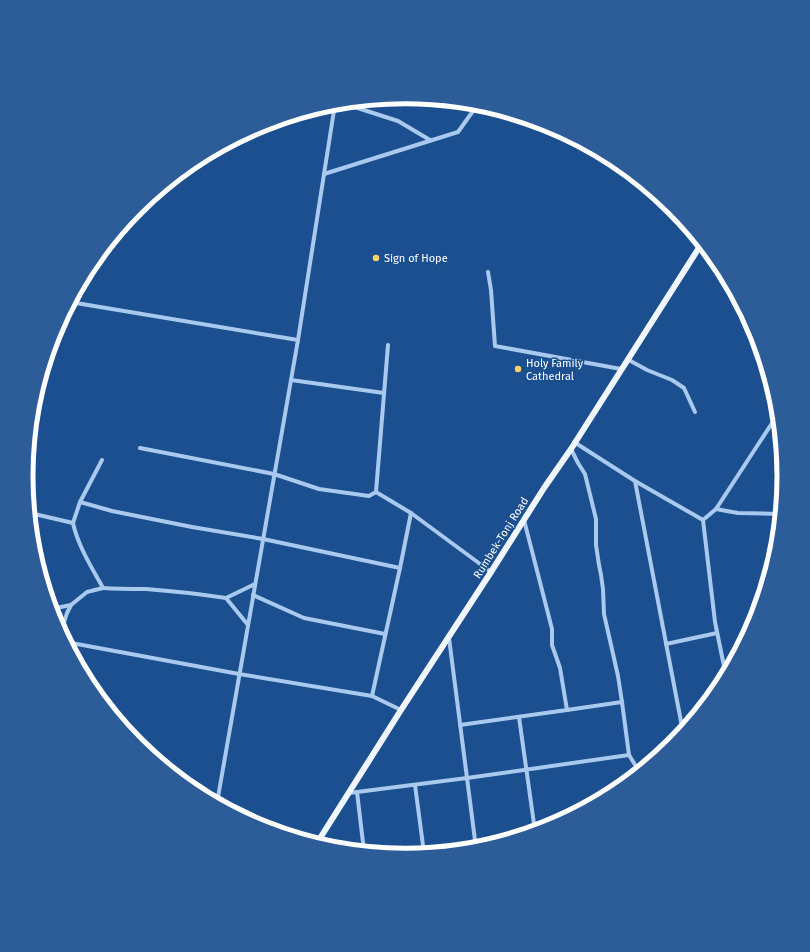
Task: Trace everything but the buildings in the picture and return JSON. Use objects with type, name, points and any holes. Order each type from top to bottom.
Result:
[{"type":"main road","name":"Rumbek-Tonj Road","points":[[320,838],[699,248]]},
{"type":"street","points":[[355,107],[398,121],[430,140]]},
{"type":"street","points":[[324,174],[458,132],[474,110]]},
{"type":"street","points":[[217,797],[298,340],[334,111]]},
{"type":"street","points":[[488,272],[491,290],[495,346],[621,369]]},
{"type":"street","points":[[76,303],[298,340]]},
{"type":"street","points":[[376,492],[388,346]]},
{"type":"street","points":[[627,359],[647,370],[672,380],[684,388],[695,412]]},
{"type":"street","points":[[291,380],[384,393]]},
{"type":"street","points":[[703,520],[716,509],[773,422]]},
{"type":"street","points":[[574,442],[635,482],[703,520]]},
{"type":"street","points":[[140,448],[274,474],[319,488],[369,496],[376,492]]},
{"type":"street","points":[[571,449],[578,464],[585,474],[596,519],[596,545],[602,575],[604,614],[618,676],[629,755],[636,767]]},
{"type":"street","points":[[102,460],[80,502],[73,523],[75,531],[90,564],[103,588]]},
{"type":"street","points":[[635,482],[682,725]]},
{"type":"street","points":[[376,492],[411,513],[491,572]]},
{"type":"street","points":[[80,502],[141,517],[192,527],[263,538],[400,568]]},
{"type":"street","points":[[716,509],[738,513],[775,514]]},
{"type":"street","points":[[372,696],[411,513]]},
{"type":"street","points":[[35,514],[73,523]]},
{"type":"street","points":[[524,520],[552,629],[552,645],[560,668],[567,710]]},
{"type":"street","points":[[703,520],[715,622],[724,667]]},
{"type":"street","points":[[64,624],[71,605],[87,592],[103,588],[145,589],[203,594],[226,598],[255,584]]},
{"type":"street","points":[[253,595],[304,618],[385,634]]},
{"type":"street","points":[[226,598],[248,625]]},
{"type":"street","points":[[57,608],[71,605]]},
{"type":"street","points":[[666,644],[717,633]]},
{"type":"street","points":[[448,638],[475,841]]},
{"type":"street","points":[[72,643],[239,674],[372,696],[401,710]]},
{"type":"street","points":[[460,725],[622,702]]},
{"type":"street","points":[[519,717],[534,825]]},
{"type":"street","points":[[349,793],[629,755]]},
{"type":"street","points":[[415,785],[423,847]]},
{"type":"street","points":[[357,792],[363,846]]},
{"type":"place","name":"Sign of Hope","points":[[376,258]]},
{"type":"place","name":"Holy Family Cathedral","points":[[518,369]]}]
